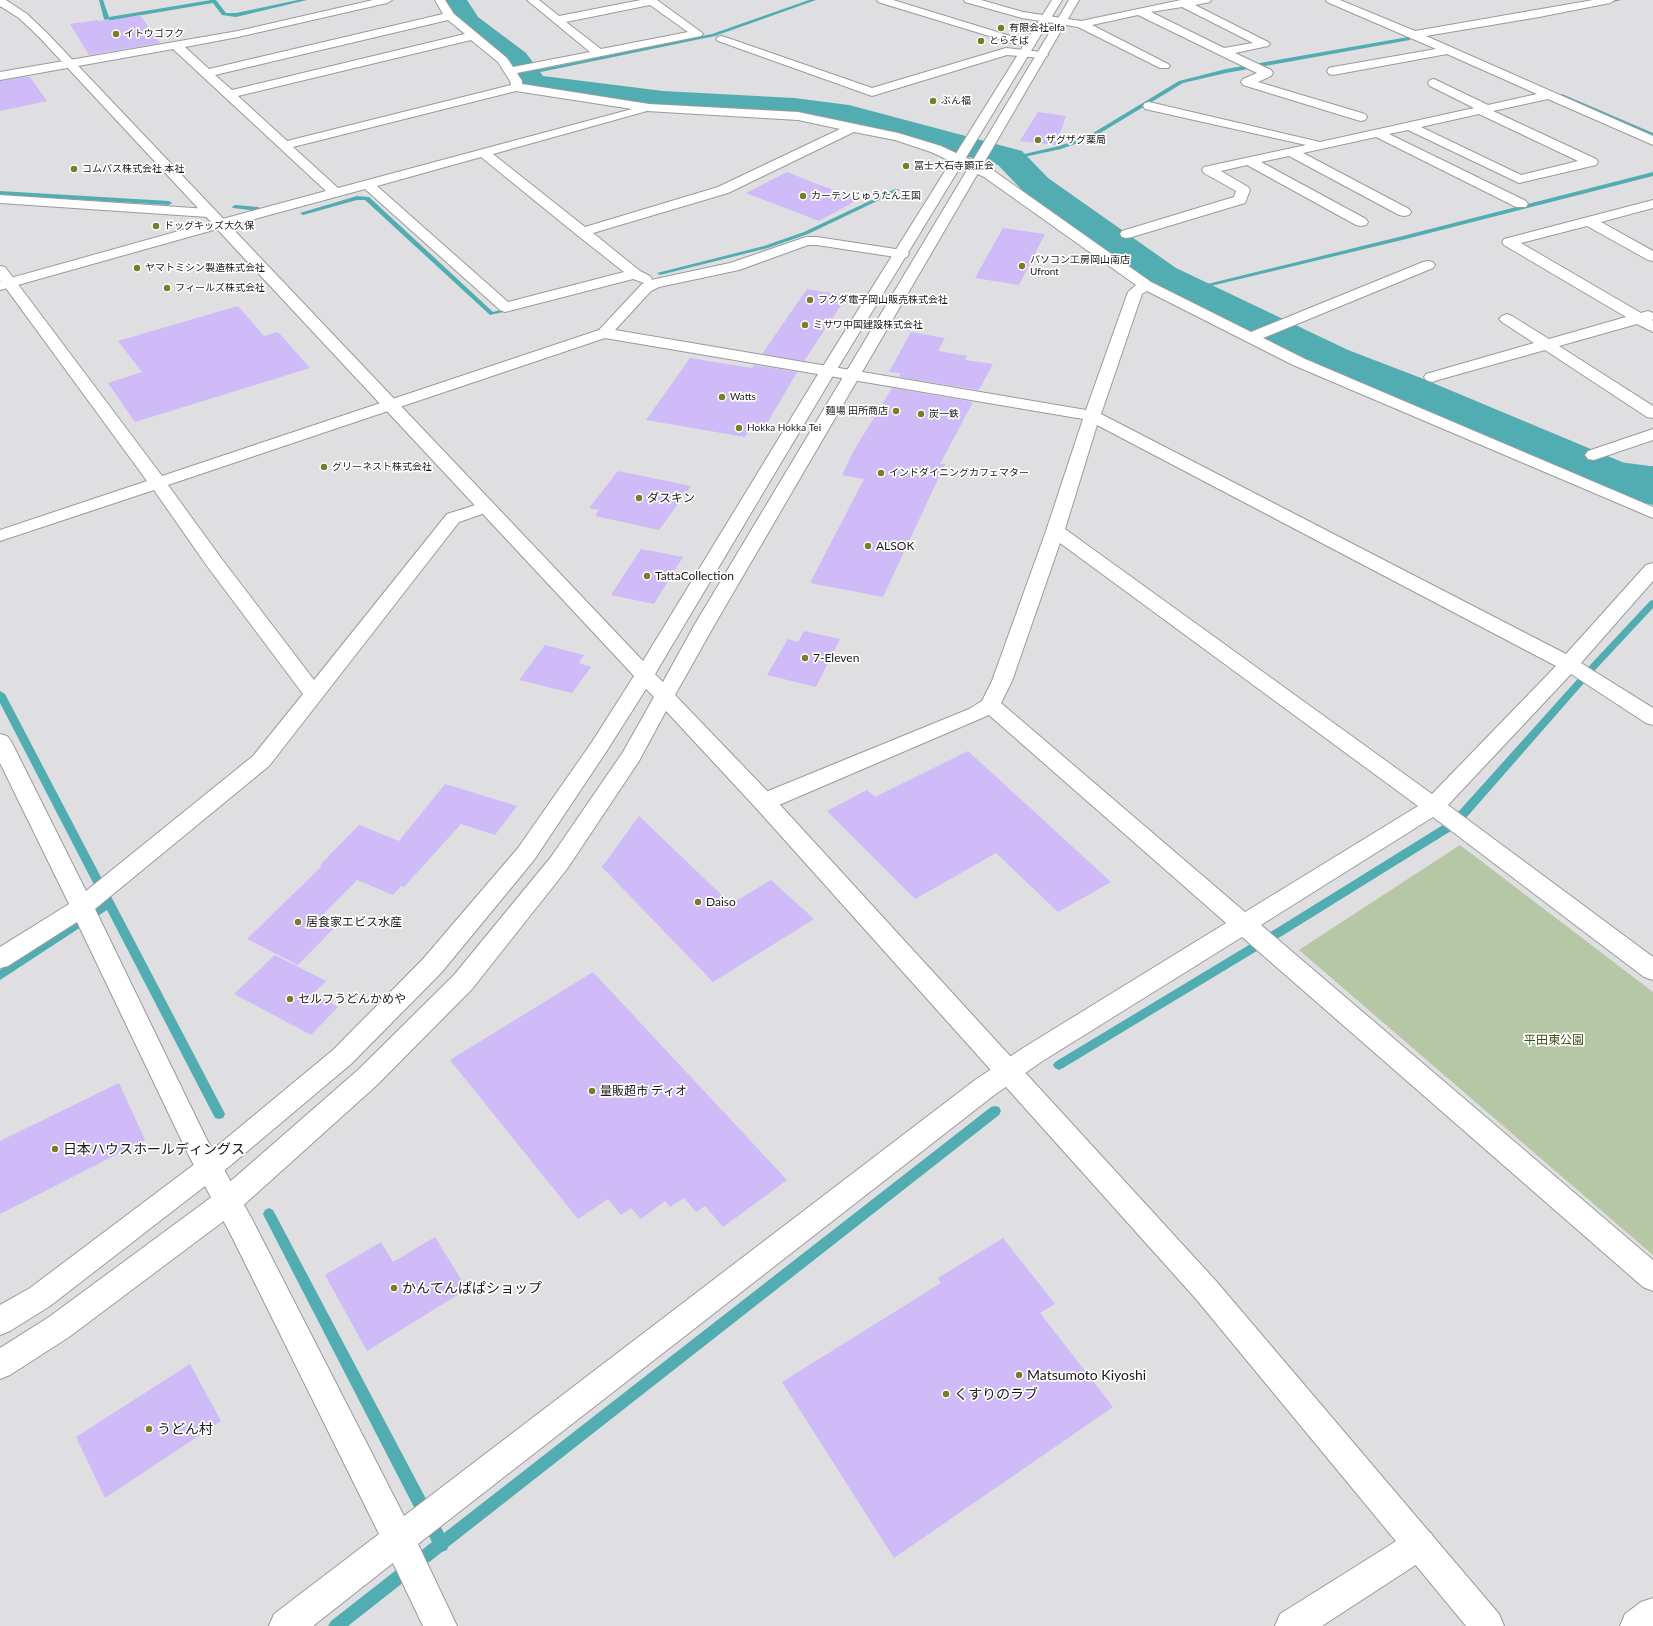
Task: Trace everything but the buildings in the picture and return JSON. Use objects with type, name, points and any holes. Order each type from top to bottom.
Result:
[{"type":"street","points":[[0,76],[238,34],[387,0]]},
{"type":"street","points":[[440,0],[450,16],[472,36],[518,70],[697,34],[651,1],[558,20]]},
{"type":"street","points":[[532,0],[600,54]]},
{"type":"street","points":[[882,0],[1042,55]]},
{"type":"street","points":[[969,0],[1022,15],[1048,9]]},
{"type":"street","points":[[0,1321],[40,1297],[209,1168],[342,1057],[432,966],[526,854],[599,747],[645,674],[829,370],[902,254],[971,154],[991,142],[1074,0]]},
{"type":"street","points":[[1048,9],[1062,22],[1081,24],[1139,11],[1206,0]]},
{"type":"street","points":[[1331,0],[1414,35],[1653,141]]},
{"type":"street","points":[[1414,35],[1539,14],[1610,0]]},
{"type":"street","points":[[0,1],[23,16],[70,64],[764,802],[1206,1290],[1420,1544],[1487,1626]]},
{"type":"street","points":[[1182,3],[1264,44],[1223,52]]},
{"type":"street","points":[[0,1364],[59,1327],[227,1202],[368,1077],[462,982],[559,863],[631,756],[664,695],[853,375],[1048,9]]},
{"type":"street","points":[[1139,11],[1267,72],[1247,82],[1361,117]]},
{"type":"street","points":[[208,73],[450,16]]},
{"type":"street","points":[[1081,24],[1164,66]]},
{"type":"street","points":[[231,94],[472,36]]},
{"type":"street","points":[[722,39],[872,92],[1006,51],[1026,49]]},
{"type":"street","points":[[176,45],[231,94],[336,193]]},
{"type":"street","points":[[1333,71],[1448,50]]},
{"type":"street","points":[[516,87],[518,70]]},
{"type":"street","points":[[1408,126],[1518,179],[1591,162],[1483,110],[1434,83]]},
{"type":"street","points":[[285,145],[516,87],[650,108],[798,116],[898,137],[936,149],[971,154],[989,174],[1146,285],[1255,335],[1299,362],[1653,513]]},
{"type":"street","points":[[1127,234],[1240,200],[1243,190],[1209,170],[1550,95]]},
{"type":"street","points":[[1149,106],[1322,145]]},
{"type":"street","points":[[5,285],[220,224],[650,108]]},
{"type":"street","points":[[582,232],[723,190],[854,127]]},
{"type":"street","points":[[1377,133],[1521,204]]},
{"type":"street","points":[[1291,152],[1404,212]]},
{"type":"street","points":[[484,153],[635,274],[655,284]]},
{"type":"street","points":[[1249,161],[1361,222]]},
{"type":"street","points":[[368,185],[505,307],[635,274]]},
{"type":"street","points":[[0,198],[208,212]]},
{"type":"street","points":[[1653,204],[1509,242],[1646,317],[1653,327]]},
{"type":"street","points":[[1589,221],[1653,257]]},
{"type":"street","points":[[604,333],[646,288],[655,284],[734,267],[806,241],[817,240],[902,254]]},
{"type":"street","points":[[1255,335],[1428,265]]},
{"type":"street","points":[[0,270],[5,285],[158,483],[214,562],[314,694]]},
{"type":"street","points":[[764,802],[976,714],[990,706],[1002,681],[1055,531],[1092,416],[1135,292],[1146,285]]},
{"type":"street","points":[[1432,377],[1646,317]]},
{"type":"street","points":[[1507,319],[1653,413]]},
{"type":"street","points":[[0,536],[604,333],[829,370],[1092,416],[1580,672],[1653,718]]},
{"type":"street","points":[[1594,455],[1653,434]]},
{"type":"street","points":[[0,959],[92,905],[261,761],[453,518],[485,507]]},
{"type":"street","points":[[1055,531],[1447,816],[1653,970]]},
{"type":"street","points":[[286,1626],[415,1542],[984,1088],[1032,1055],[1257,936],[1447,816],[1580,672],[1653,569]]},
{"type":"street","points":[[990,706],[1653,1278]]},
{"type":"street","points":[[0,741],[92,905],[209,1168],[415,1542],[440,1626]]},
{"type":"street","points":[[1292,1626],[1420,1544]]},
{"type":"street","points":[[1637,1626],[1653,1614]]},
{"type":"green space","name":"平田東公園","points":[[1460,845],[1653,992],[1653,1255],[1299,950]]},
{"type":"water","points":[[1596,459],[1653,466],[1653,503],[1581,472]]},
{"type":"waterway","points":[[101,0],[107,19],[214,1],[224,14],[236,15],[305,0]]},
{"type":"waterway","points":[[453,0],[467,23],[515,59],[533,84],[663,101],[794,108],[849,115],[1010,158],[1036,185],[1163,276],[1334,359],[1406,387],[1653,491]]},
{"type":"waterway","points":[[526,73],[713,35],[814,0]]},
{"type":"waterway","points":[[1601,4],[1619,0]]},
{"type":"waterway","points":[[1010,158],[1061,147],[1090,137],[1181,82],[1226,71],[1408,39]]},
{"type":"waterway","points":[[1562,96],[1653,135]]},
{"type":"waterway","points":[[1190,289],[1400,239],[1653,174]]},
{"type":"waterway","points":[[660,273],[766,247],[806,233],[897,190]]},
{"type":"waterway","points":[[0,193],[169,203]]},
{"type":"waterway","points":[[303,213],[357,198],[367,198],[492,314],[515,308]]},
{"type":"waterway","points":[[235,207],[258,209]]},
{"type":"waterway","points":[[1059,1065],[1281,931],[1455,823],[1595,665],[1653,603]]},
{"type":"waterway","points":[[0,694],[109,903]]},
{"type":"waterway","points":[[0,976],[109,903]]},
{"type":"waterway","points":[[109,903],[219,1114]]},
{"type":"waterway","points":[[441,1544],[995,1111]]},
{"type":"waterway","points":[[269,1214],[441,1544]]},
{"type":"waterway","points":[[336,1626],[441,1544]]},
{"type":"place","name":"有限会社elfa","points":[[1001,28]]},
{"type":"place","name":"イトウゴフク","points":[[116,34]]},
{"type":"place","name":"とらそば","points":[[981,41]]},
{"type":"place","name":"ぶん福","points":[[933,101]]},
{"type":"place","name":"ザグザグ薬局","points":[[1038,140]]},
{"type":"place","name":"冨士大石寺顕正会","points":[[906,166]]},
{"type":"place","name":"コムパス株式会社 本社","points":[[74,169]]},
{"type":"place","name":"カーテンじゅうたん王国","points":[[803,196]]},
{"type":"place","name":"ドッグキッズ大久保","points":[[156,226]]},
{"type":"place","name":"パソコン工房岡山南店 Ufront","points":[[1022,266]]},
{"type":"place","name":"ヤマトミシン製造株式会社","points":[[137,268]]},
{"type":"place","name":"フィールズ株式会社","points":[[167,288]]},
{"type":"place","name":"フクダ電子岡山販売株式会社","points":[[810,300]]},
{"type":"place","name":"ミサワ中国建設株式会社","points":[[805,325]]},
{"type":"place","name":"Watts","points":[[722,397]]},
{"type":"place","name":"麺場 田所商店","points":[[896,411]]},
{"type":"place","name":"炭一鉄","points":[[921,414]]},
{"type":"place","name":"Hokka Hokka Tei","points":[[739,428]]},
{"type":"place","name":"グリーネスト株式会社","points":[[324,467]]},
{"type":"place","name":"インドダイニングカフェマター","points":[[881,473]]},
{"type":"place","name":"ダスキン","points":[[639,498]]},
{"type":"place","name":"ALSOK","points":[[868,546]]},
{"type":"place","name":"TattaCollection","points":[[647,576]]},
{"type":"place","name":"7-Eleven","points":[[805,658]]},
{"type":"place","name":"Daiso","points":[[698,902]]},
{"type":"place","name":"居食家エビス水産","points":[[298,922]]},
{"type":"place","name":"セルフうどんかめや","points":[[290,999]]},
{"type":"place","name":"量販超市 ディオ","points":[[592,1091]]},
{"type":"place","name":"日本ハウスホールディングス","points":[[55,1149]]},
{"type":"place","name":"かんてんぱぱショップ","points":[[394,1288]]},
{"type":"place","name":"Matsumoto Kiyoshi","points":[[1019,1375]]},
{"type":"place","name":"くすりのラブ","points":[[946,1394]]},
{"type":"place","name":"うどん村","points":[[149,1429]]}]
